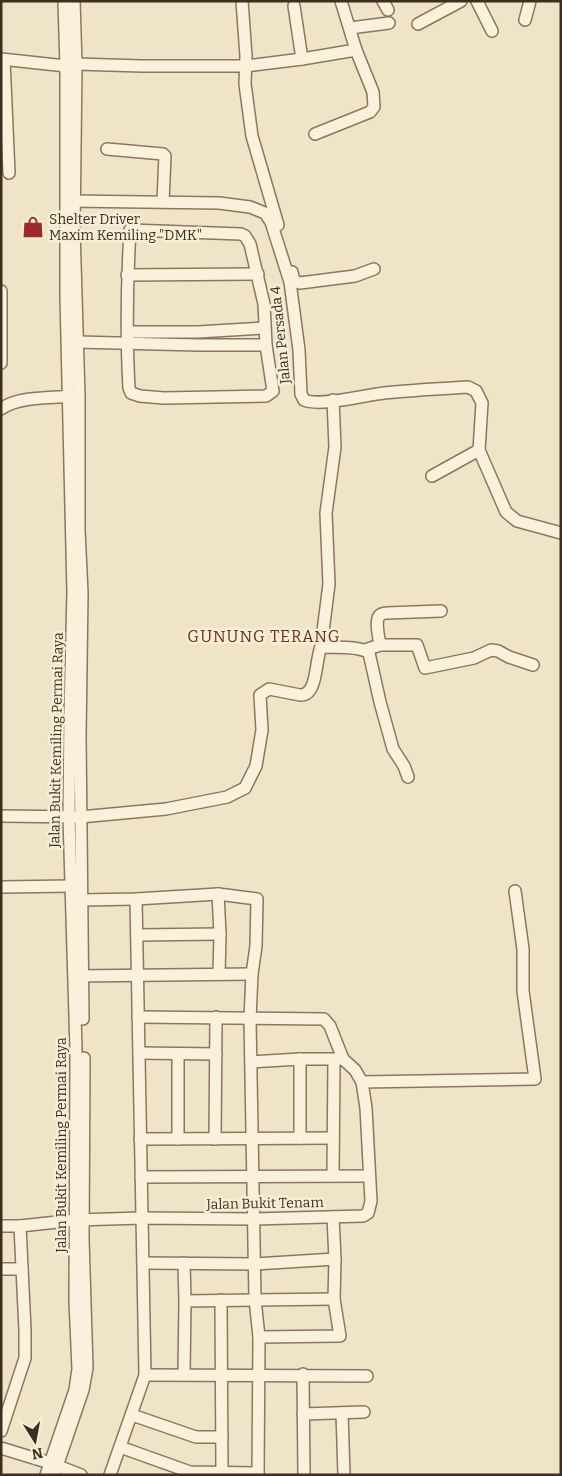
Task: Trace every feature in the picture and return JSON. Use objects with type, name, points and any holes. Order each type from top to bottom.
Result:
[{"type":"street","name":"Jalan Bukit Kemiling Permai Raya","points":[[64,1],[71,65]]},
{"type":"street","name":"Jalan Bukit Kemiling Permai Raya","points":[[74,1],[66,297],[74,396]]},
{"type":"street","points":[[242,1],[246,66],[245,84],[252,136],[294,281],[310,283],[355,276],[374,269]]},
{"type":"street","points":[[315,134],[370,112],[374,107],[373,92],[356,50],[341,1]]},
{"type":"street","points":[[418,24],[461,1]]},
{"type":"street","points":[[477,1],[492,31]]},
{"type":"street","points":[[526,20],[530,1]]},
{"type":"street","points":[[294,6],[302,59]]},
{"type":"street","points":[[350,28],[389,23]]},
{"type":"street","points":[[10,173],[3,59],[71,65],[246,66],[356,50]]},
{"type":"street","points":[[107,149],[163,154],[165,156],[163,201]]},
{"type":"street","name":"Jalan Bukit Kemiling Permai Raya","points":[[46,1475],[54,1468],[78,1369],[75,1301],[80,1220],[76,1050],[81,900],[70,713],[74,396],[77,342],[70,201]]},
{"type":"street","name":"Jalan Persada 4","points":[[70,201],[163,201],[218,204],[250,207],[264,213],[272,222],[290,282],[299,350],[302,396],[306,401],[468,387],[476,391],[482,403],[479,450]]},
{"type":"street","points":[[130,230],[241,234],[248,239],[264,304],[264,328],[273,391],[268,395],[164,398],[140,396],[131,393],[129,388],[127,338],[127,275],[130,230]]},
{"type":"street","points":[[127,275],[258,274]]},
{"type":"street","points":[[1,291],[1,363]]},
{"type":"street","points":[[77,342],[264,328]]},
{"type":"street","points":[[198,332],[198,345]]},
{"type":"street","points":[[127,338],[198,345],[266,345]]},
{"type":"street","points":[[1,409],[7,404],[21,400],[74,396]]},
{"type":"street","points":[[1,816],[75,817],[166,809],[227,797],[245,788],[256,766],[262,730],[260,695],[269,689],[305,695],[310,692],[314,680],[318,653],[321,647],[329,584],[326,513],[335,447],[333,400]]},
{"type":"street","points":[[432,476],[479,450],[506,512],[517,521],[561,534]]},
{"type":"street","points":[[380,645],[378,628],[379,616],[381,614],[441,611]]},
{"type":"street","points":[[321,647],[365,650],[380,645],[417,645],[425,668],[474,658],[491,650],[498,650],[509,657],[533,665]]},
{"type":"street","points":[[365,650],[370,657],[392,749],[404,766],[408,777]]},
{"type":"street","name":"Jalan Bukit Kemiling Permai Raya","points":[[75,817],[70,886],[78,976]]},
{"type":"street","points":[[1,887],[70,886]]},
{"type":"street","points":[[250,1062],[300,1059],[339,1060],[349,1063],[362,1082],[535,1079],[523,991],[523,949],[515,891]]},
{"type":"street","points":[[81,900],[218,894],[257,899],[256,946],[252,974],[250,1019],[250,1062],[255,1299],[259,1337],[258,1474],[190,1472],[120,1447]]},
{"type":"street","points":[[218,894],[219,974]]},
{"type":"street","points":[[110,1475],[145,1375],[136,899]]},
{"type":"street","points":[[137,935],[220,934]]},
{"type":"street","points":[[78,976],[252,974]]},
{"type":"street","points":[[138,1017],[324,1019],[330,1026],[339,1060],[333,1175]]},
{"type":"street","points":[[215,1139],[216,1017]]},
{"type":"street","points":[[139,1053],[216,1054]]},
{"type":"street","points":[[178,1054],[178,1139]]},
{"type":"street","points":[[300,1059],[300,1138]]},
{"type":"street","name":"Jalan Bukit Tenam","points":[[1,1226],[80,1220],[142,1218],[253,1219],[363,1216],[368,1213],[371,1201],[366,1108],[362,1082]]},
{"type":"street","points":[[140,1139],[334,1138]]},
{"type":"street","points":[[141,1177],[369,1176]]},
{"type":"street","points":[[259,1337],[340,1336],[334,1299],[333,1217]]},
{"type":"street","points":[[1,1430],[25,1358],[20,1226]]},
{"type":"street","points":[[142,1263],[255,1264],[335,1259]]},
{"type":"street","points":[[184,1263],[184,1374]]},
{"type":"street","points":[[1,1270],[22,1269]]},
{"type":"street","points":[[185,1301],[334,1299]]},
{"type":"street","points":[[220,1300],[222,1473]]},
{"type":"street","points":[[145,1375],[303,1374],[367,1376]]},
{"type":"street","points":[[303,1374],[304,1475]]},
{"type":"street","points":[[303,1414],[364,1412]]},
{"type":"street","points":[[342,1413],[344,1475]]},
{"type":"street","points":[[132,1415],[196,1437],[222,1437]]},
{"type":"street","points":[[1,1448],[54,1468],[81,1475]]},
{"type":"place","name":"Shelter Driver Maxim Kemiling \"DMK\"","points":[[33,227]]},
{"type":"district","name":"GUNUNG TERANG","points":[[264,636]]}]
